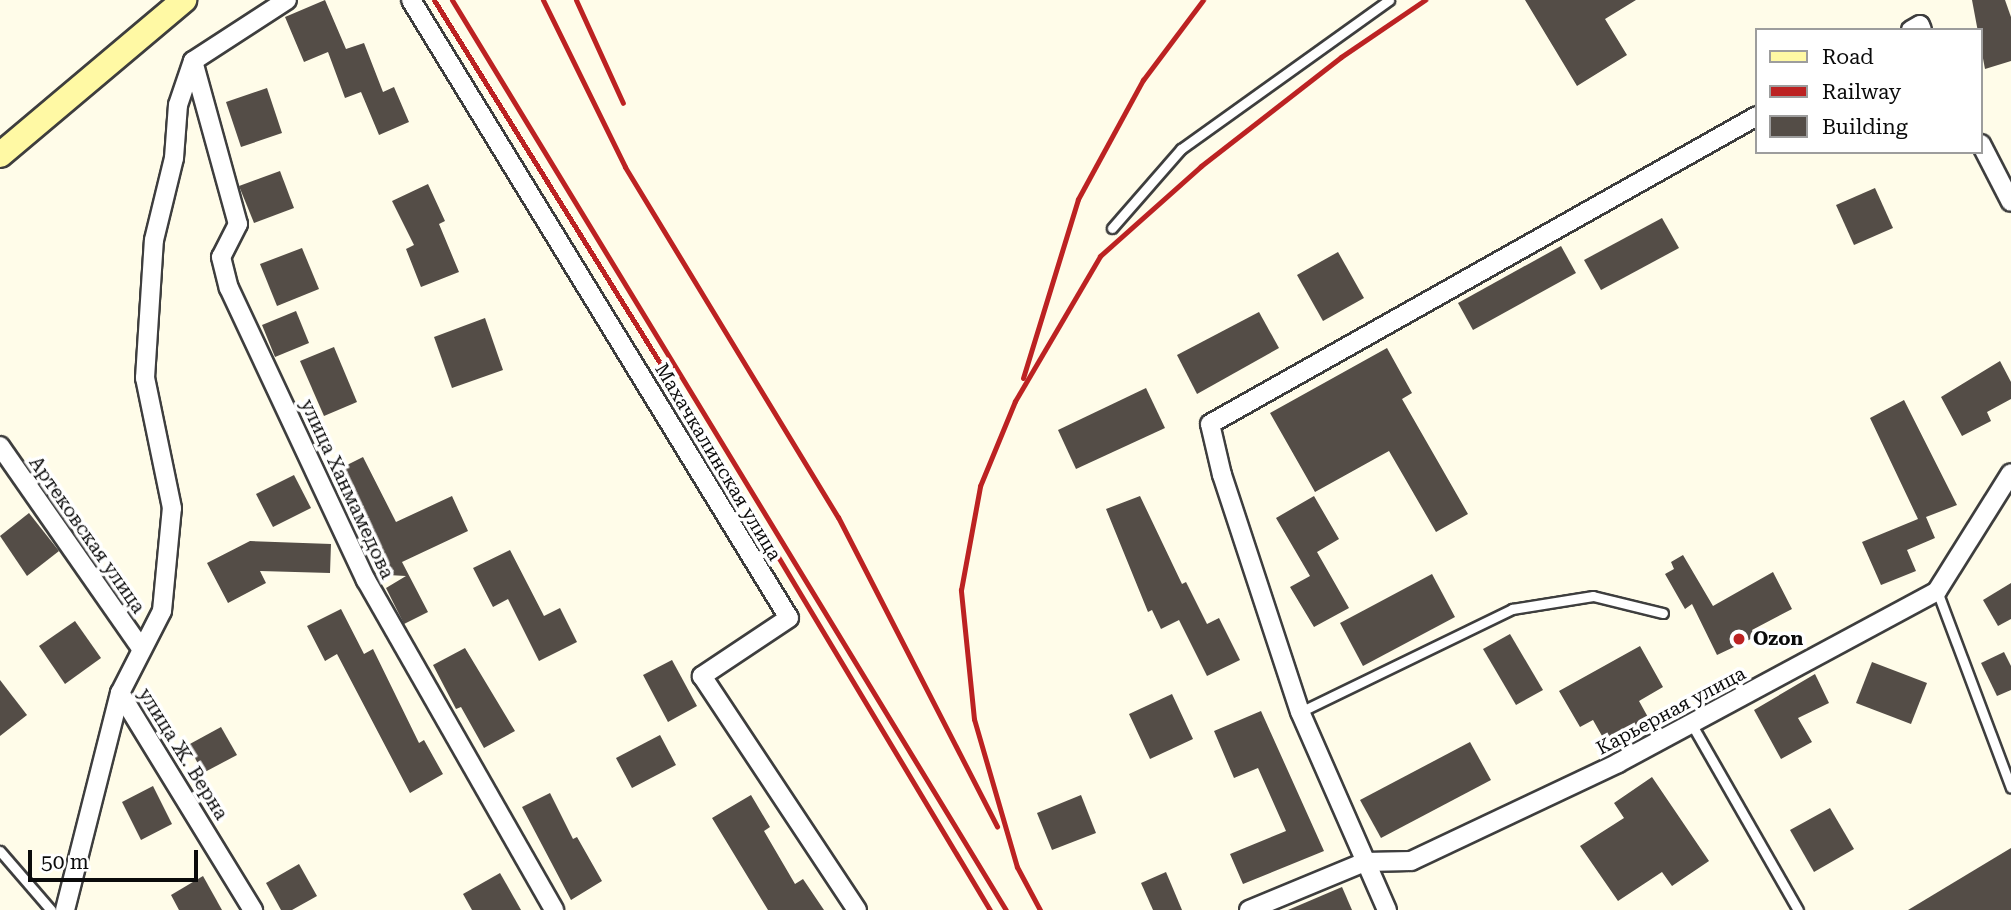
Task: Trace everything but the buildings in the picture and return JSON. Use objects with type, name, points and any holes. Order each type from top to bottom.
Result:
[{"type":"main road","points":[[0,155],[184,0]]},
{"type":"street","points":[[65,910],[120,693],[140,647],[162,611],[172,508],[145,378],[154,240],[174,158],[178,105],[193,61],[287,0]]},
{"type":"street","name":"Махачкалинская улица","points":[[411,0],[789,618],[702,676],[857,910]]},
{"type":"street","name":"улица Ханмамедова","points":[[193,61],[238,224],[221,257],[229,288],[366,580],[554,910]]},
{"type":"street","points":[[1387,910],[1300,712],[1222,475],[1210,424],[1756,117]]},
{"type":"street","points":[[1983,148],[2011,202]]},
{"type":"street","name":"Артековская улица","points":[[0,446],[140,647]]},
{"type":"street","name":"Карьерная улица","points":[[1248,910],[1365,862],[1411,861],[1692,725],[1937,591],[2011,473]]},
{"type":"street","name":"улица Ж. Верна","points":[[120,693],[253,910]]},
{"type":"lane","points":[[1112,228],[1181,149],[1389,0]]},
{"type":"lane","points":[[1937,591],[2011,788]]},
{"type":"lane","points":[[1300,712],[1512,609],[1593,596],[1662,613]]},
{"type":"lane","points":[[1692,725],[1798,910]]},
{"type":"lane","points":[[0,851],[51,910]]},
{"type":"railway","points":[[434,0],[708,440],[990,910]]},
{"type":"railway","points":[[452,0],[1006,910]]},
{"type":"railway","points":[[543,0],[625,167],[838,517],[997,827]]},
{"type":"railway","points":[[576,0],[623,103]]},
{"type":"railway","points":[[1023,378],[1078,199],[1143,80],[1203,0]]},
{"type":"railway","points":[[1040,910],[1017,867],[974,719],[961,590],[980,486],[1015,401],[1100,256],[1201,166],[1341,57],[1425,0]]},
{"type":"place","name":"Ozon","points":[[1739,639]]}]
